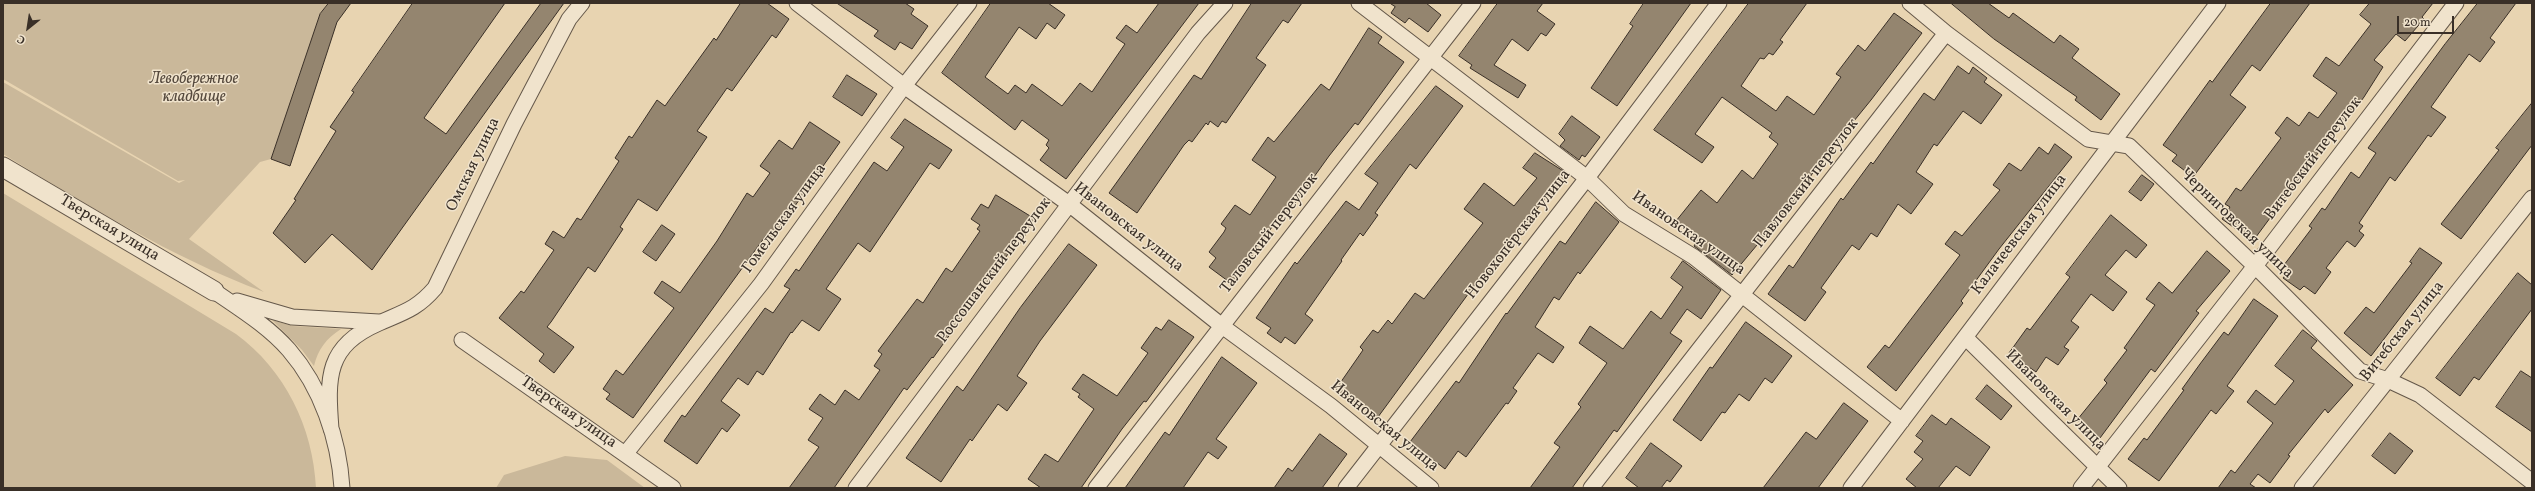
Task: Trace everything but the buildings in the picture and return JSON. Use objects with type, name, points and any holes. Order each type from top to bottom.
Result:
[{"type":"street","name":"Омская улица","points":[[380,322],[408,312],[424,301],[435,288],[514,124],[569,19],[582,3]]},
{"type":"street","name":"Ивановская улица","points":[[797,3],[904,86],[1069,204],[1222,326],[1331,406],[1431,488]]},
{"type":"street","name":"Гомельская улица","points":[[626,453],[761,284],[904,86],[969,3]]},
{"type":"street","name":"Россошанский переулок","points":[[856,488],[1198,33],[1225,3]]},
{"type":"street","name":"Ивановская улица","points":[[1359,3],[1587,178],[1624,214],[1694,257],[1902,421]]},
{"type":"street","name":"Таловский переулок","points":[[1096,488],[1473,3]]},
{"type":"street","name":"Новохопёрская улица","points":[[1346,488],[1587,178],[1719,3]]},
{"type":"street","name":"Черниговская улица","points":[[1910,3],[1946,33],[2088,139],[2129,146],[2255,266],[2360,371],[2388,380],[2420,395],[2532,482]]},
{"type":"street","name":"Калачеевская улица","points":[[1851,488],[2218,3]]},
{"type":"street","name":"Витебский переулок","points":[[2081,488],[2255,266],[2456,3]]},
{"type":"street","name":"Павловский переулок","points":[[1591,488],[1744,295],[1946,33]]},
{"type":"street","name":"Тверская улица","points":[[3,166],[214,291]]},
{"type":"street","name":"Витебская улица","points":[[2302,488],[2532,198]]},
{"type":"street","points":[[214,291],[239,302],[292,317],[380,322]]},
{"type":"street","points":[[214,291],[257,321],[289,350],[316,393],[331,429],[339,462],[342,488]]},
{"type":"street","points":[[331,429],[330,377],[337,354],[346,343],[380,322]]},
{"type":"street","name":"Ивановская улица","points":[[1966,338],[2119,488]]},
{"type":"street","name":"Тверская улица","points":[[462,340],[626,453],[673,488]]},
{"type":"green space","name":"Левобережное кладбище","points":[[3,3],[329,3],[320,14],[271,159],[260,162],[189,239],[264,292],[196,263],[130,229],[3,154],[3,82],[179,183],[185,180],[178,181],[3,79]]},
{"type":"green space","points":[[3,193],[236,334],[253,348],[282,382],[302,422],[314,465],[316,488],[3,488]]},
{"type":"green space","points":[[272,320],[292,326],[341,329],[320,349],[314,366],[302,350]]},
{"type":"green space","points":[[565,456],[607,460],[645,488],[496,488],[504,475]]}]
